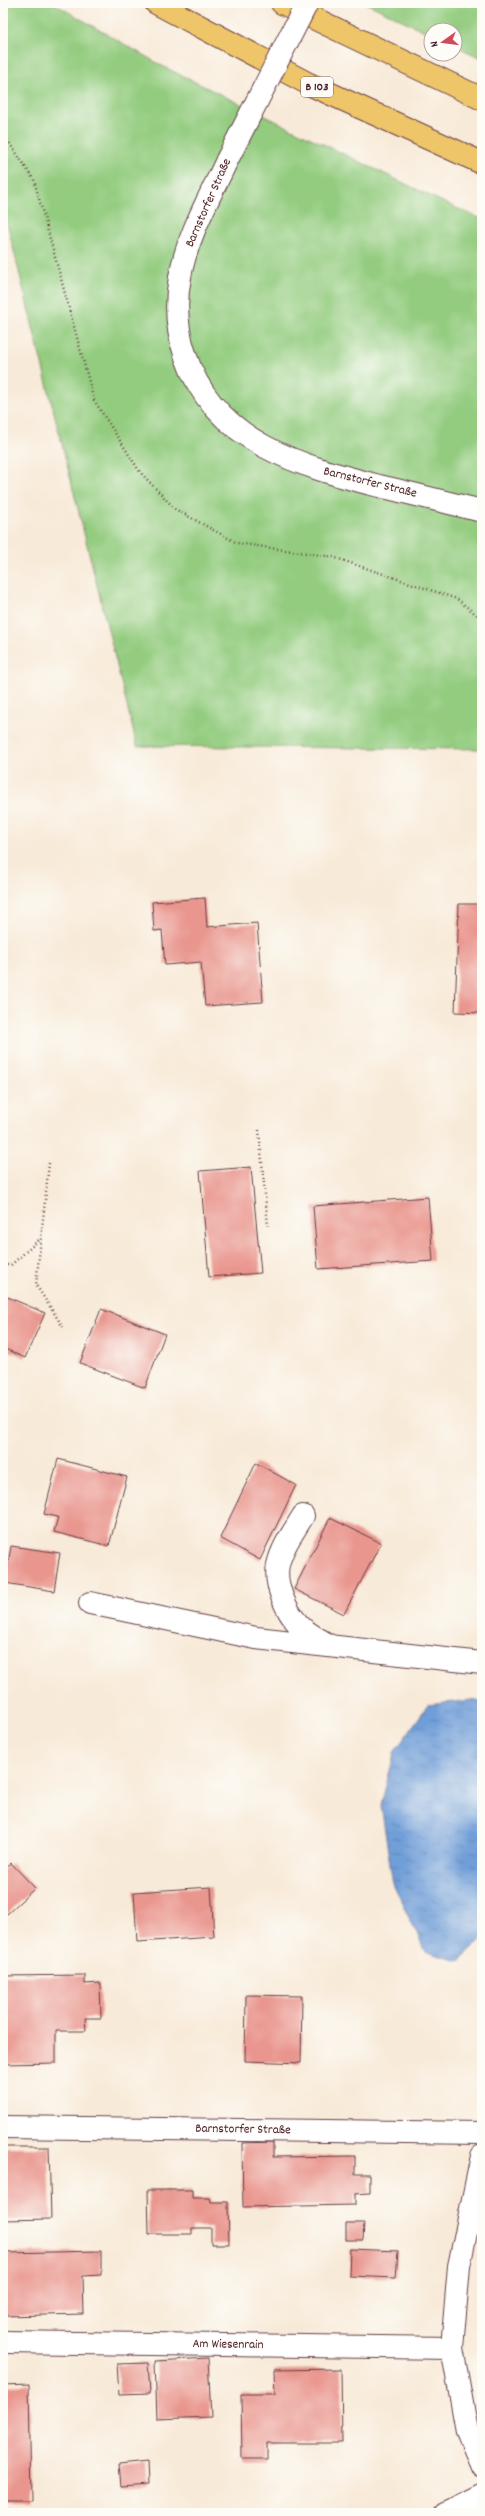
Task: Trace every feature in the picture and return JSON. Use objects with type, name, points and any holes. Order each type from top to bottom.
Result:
[{"type":"highway","name":"B 103","points":[[156,3],[309,84],[482,163]]},
{"type":"highway","points":[[282,3],[482,99]]},
{"type":"street","name":"Barnstorfer Straße","points":[[307,3],[227,160],[190,240],[180,276],[177,307],[180,340],[190,369],[217,412],[242,433],[268,449],[320,471],[482,511]]},
{"type":"street","points":[[303,1516],[283,1551],[278,1566],[278,1581],[283,1598],[299,1625],[309,1634],[331,1646]]},
{"type":"street","points":[[90,1603],[256,1638],[482,1663]]},
{"type":"street","name":"Barnstorfer Straße","points":[[3,2127],[482,2133]]},
{"type":"street","points":[[482,2156],[459,2266],[452,2348],[467,2431],[482,2466]]},
{"type":"street","name":"Am Wiesenrain","points":[[3,2342],[452,2348]]},
{"type":"street","points":[[447,2513],[482,2494]]},
{"type":"path","points":[[3,133],[34,180],[94,400],[140,472],[175,508],[237,543],[333,557],[457,599],[482,619]]},
{"type":"path","points":[[259,1130],[268,1226]]},
{"type":"path","points":[[49,1163],[36,1285],[63,1327]]},
{"type":"path","points":[[3,1265],[11,1265],[40,1238]]},
{"type":"green space","points":[[3,3],[53,3],[164,67],[447,204],[482,219],[482,749],[137,746],[3,207]]},
{"type":"green space","points":[[366,3],[482,3],[482,58],[463,50],[463,22],[423,22],[423,30]]},
{"type":"water","points":[[471,1700],[482,1702],[482,1939],[459,1961],[426,1952],[393,1884],[381,1805],[395,1751],[428,1705]]},
{"type":"building","points":[[205,898],[207,927],[257,923],[263,1002],[205,1006],[201,962],[165,965],[162,930],[154,931],[152,902]]},
{"type":"building","points":[[459,904],[482,904],[482,1013],[455,1012]]},
{"type":"building","points":[[251,1167],[261,1273],[209,1277],[200,1171]]},
{"type":"building","points":[[428,1197],[433,1261],[318,1269],[313,1206]]},
{"type":"building","points":[[3,1295],[45,1313],[25,1358],[3,1348]]},
{"type":"building","points":[[101,1309],[165,1334],[145,1388],[80,1363]]},
{"type":"building","points":[[58,1459],[127,1477],[109,1546],[54,1532],[58,1517],[44,1514]]},
{"type":"building","points":[[256,1463],[296,1485],[260,1560],[220,1538]]},
{"type":"building","points":[[330,1518],[381,1543],[344,1614],[294,1589]]},
{"type":"building","points":[[11,1546],[60,1553],[54,1591],[5,1583]]},
{"type":"building","points":[[11,1863],[35,1888],[7,1914],[3,1910],[3,1870]]},
{"type":"building","points":[[211,1887],[214,1937],[137,1942],[134,1892]]},
{"type":"building","points":[[85,1975],[85,1984],[100,1983],[101,2018],[85,2018],[86,2031],[56,2031],[56,2063],[3,2064],[3,1976]]},
{"type":"building","points":[[246,1995],[302,1996],[301,2063],[245,2061]]},
{"type":"building","points":[[273,2142],[273,2157],[355,2156],[355,2174],[370,2174],[370,2193],[355,2194],[355,2205],[243,2207],[242,2143]]},
{"type":"building","points":[[3,2147],[49,2147],[51,2219],[3,2220]]},
{"type":"building","points":[[148,2190],[192,2190],[192,2198],[210,2198],[211,2202],[228,2202],[229,2244],[211,2244],[211,2228],[192,2228],[192,2234],[149,2234]]},
{"type":"building","points":[[346,2223],[364,2223],[363,2240],[346,2240]]},
{"type":"building","points":[[350,2249],[398,2251],[396,2278],[349,2276]]},
{"type":"building","points":[[101,2251],[101,2275],[83,2276],[84,2314],[5,2316],[4,2253]]},
{"type":"building","points":[[208,2358],[211,2417],[157,2419],[155,2361]]},
{"type":"building","points":[[148,2363],[150,2393],[119,2394],[117,2364]]},
{"type":"building","points":[[341,2369],[342,2443],[267,2443],[267,2459],[242,2459],[241,2394],[275,2394],[274,2370]]},
{"type":"building","points":[[29,2384],[31,2501],[3,2501],[3,2385]]},
{"type":"building","points":[[147,2462],[148,2484],[121,2486],[119,2465]]}]
